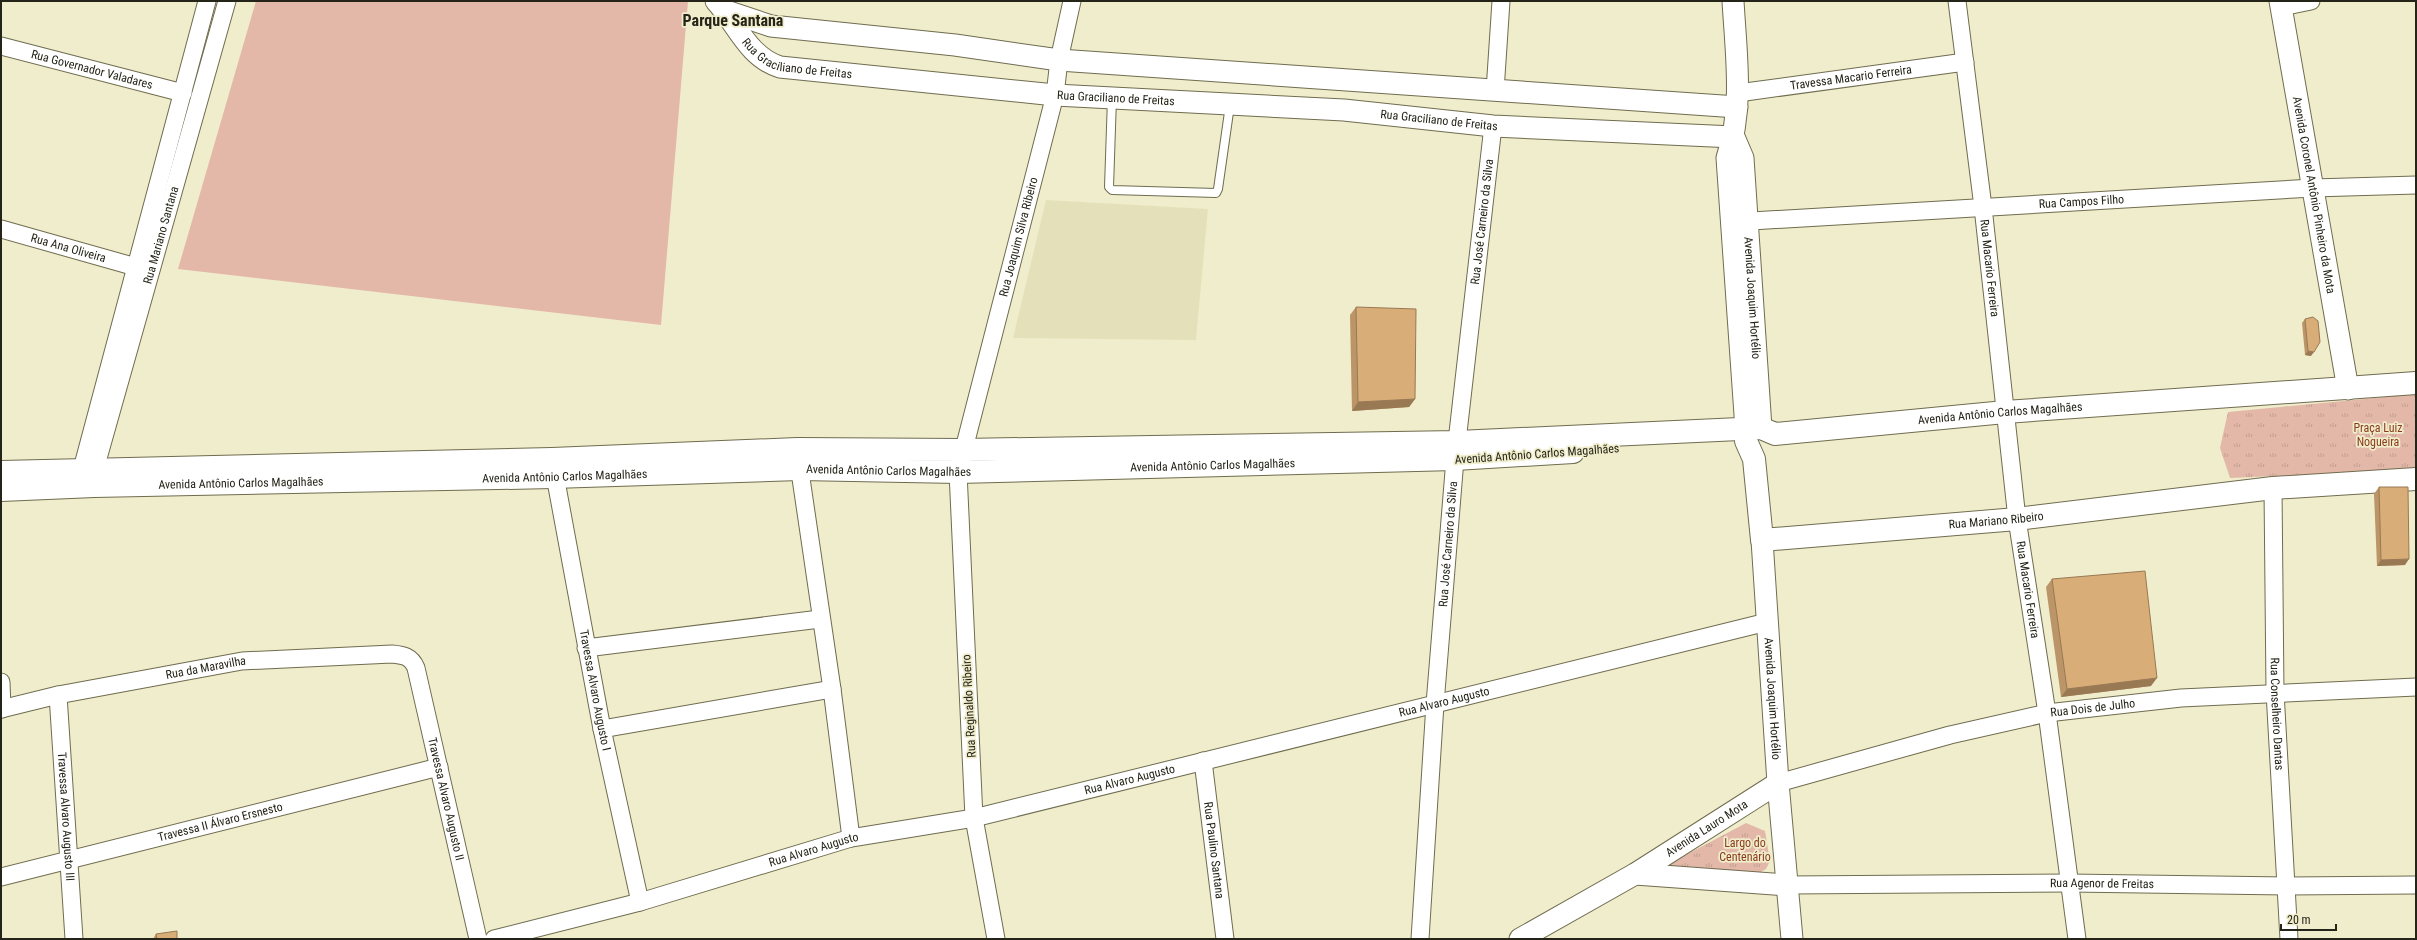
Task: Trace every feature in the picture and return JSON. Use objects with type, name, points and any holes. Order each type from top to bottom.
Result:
[{"type":"main road","points":[[2348,389],[2416,383]]},
{"type":"main road","name":"Avenida Antônio Carlos Magalhães","points":[[1,472],[88,474],[553,468],[798,459],[962,450],[1231,454],[1456,451],[1757,438],[2005,412],[2224,396],[2348,389]]},
{"type":"main road","name":"Avenida Joaquim Hortélio","points":[[1757,438],[1762,540]]},
{"type":"main road","name":"Avenida Antônio Carlos Magalhães","points":[[798,459],[958,472],[1231,454]]},
{"type":"main road","name":"Avenida Antônio Carlos Magalhães","points":[[1,490],[88,474]]},
{"type":"main road","points":[[2273,488],[2416,479]]},
{"type":"main road","name":"Rua Mariano Ribeiro","points":[[1762,540],[2017,519],[2273,488]]},
{"type":"street","name":"Rua Mariano Santana","points":[[88,474],[136,266],[207,1]]},
{"type":"street","name":"Rua Mariano Santana","points":[[88,474],[227,1]]},
{"type":"street","name":"Rua Joaquim Silva Ribeiro","points":[[958,472],[962,450],[1055,95],[1059,60],[1072,1]]},
{"type":"street","points":[[1495,92],[1501,1]]},
{"type":"street","name":"Avenida Joaquim Hortélio","points":[[1733,1],[1738,100],[1734,137],[1743,158],[1739,221],[1757,438]]},
{"type":"street","name":"Rua Macario Ferreira","points":[[1957,1],[1983,207],[2017,519],[2047,713],[2068,883],[2077,939]]},
{"type":"street","points":[[2280,4],[2311,1]]},
{"type":"street","name":"Avenida Coronel Antônio Pinheiro da Mota","points":[[2280,4],[2314,188],[2348,389]]},
{"type":"street","name":"Rua Graciliano de Freitas","points":[[730,12],[771,26],[956,45],[1059,60],[1495,92],[1738,100]]},
{"type":"street","name":"Rua Graciliano de Freitas","points":[[730,12],[768,63],[780,67],[1055,95],[1344,110],[1493,126],[1734,137]]},
{"type":"street","name":"Rua Governador Valadares","points":[[1,46],[183,93]]},
{"type":"street","name":"Travessa Macario Ferreira","points":[[1738,100],[1965,62]]},
{"type":"street","name":"Rua José Carneiro da Silva","points":[[1420,939],[1435,704],[1456,451],[1493,126]]},
{"type":"street","name":"Rua Campos Filho","points":[[1739,221],[2314,188],[2416,185]]},
{"type":"street","name":"Rua Ana Oliveira","points":[[1,229],[136,266]]},
{"type":"street","points":[[798,459],[820,619],[832,688],[851,838]]},
{"type":"street","name":"Travessa Alvaro Augusto I","points":[[553,468],[602,729],[640,902]]},
{"type":"street","name":"Rua Reginaldo Ribeiro","points":[[958,472],[974,818],[996,939]]},
{"type":"street","name":"Rua Conselheiro Dantas","points":[[2273,488],[2275,692],[2288,886],[2289,939]]},
{"type":"street","name":"Avenida Joaquim Hortélio","points":[[1762,540],[1778,783],[1792,939]]},
{"type":"street","points":[[586,648],[820,619]]},
{"type":"street","name":"Rua Alvaro Augusto","points":[[494,939],[640,902],[851,838],[974,818],[1767,622]]},
{"type":"street","name":"Rua da Maravilha","points":[[2,709],[58,695],[242,661],[392,654],[404,656],[412,660]]},
{"type":"street","name":"Travessa Alvaro Augusto II","points":[[412,660],[478,939]]},
{"type":"street","points":[[1,682],[2,709]]},
{"type":"street","name":"Rua Dois de Julho","points":[[1778,783],[1950,735],[2047,713],[2181,698],[2416,686]]},
{"type":"street","points":[[602,729],[832,688]]},
{"type":"street","name":"Travessa Alvaro Augusto III","points":[[58,695],[74,939]]},
{"type":"street","name":"Rua Paulino Santana","points":[[1203,761],[1225,939]]},
{"type":"street","name":"Travessa II Álvaro Ersnesto","points":[[1,878],[69,859],[438,767]]},
{"type":"street","name":"Avenida Lauro Mota","points":[[1520,939],[1635,874],[1778,783]]},
{"type":"street","name":"Avenida Lauro Mota","points":[[1635,874],[1788,885]]},
{"type":"street","name":"Rua Agenor de Freitas","points":[[1788,885],[2068,883],[2288,886],[2416,885]]},
{"type":"lane","points":[[1112,97],[1108,187],[1112,190],[1216,193],[1218,189],[1230,105]]},
{"type":"shaded area","points":[[1046,200],[1208,209],[1196,340],[1013,338]]},
{"type":"green space","points":[[256,1],[688,1],[661,325],[178,269]]},
{"type":"green space","name":"Praça Luiz Nogueira","points":[[2416,394],[2416,470],[2230,478],[2220,448],[2228,412]]},
{"type":"green space","name":"Largo do Centenário","points":[[1746,823],[1765,831],[1770,861],[1766,869],[1759,873],[1663,867]]},
{"type":"building","points":[[1356,307],[1416,309],[1415,399],[1358,402]]},
{"type":"building","points":[[2313,317],[2318,321],[2320,342],[2314,352],[2308,351],[2305,319]]},
{"type":"building","points":[[2379,487],[2408,487],[2409,559],[2381,560]]},
{"type":"building","points":[[2145,571],[2157,678],[2067,689],[2052,579]]},
{"type":"building","points":[[177,931],[177,939],[157,939],[156,934]]},
{"type":"district","name":"Parque Santana","points":[[733,20]]}]
